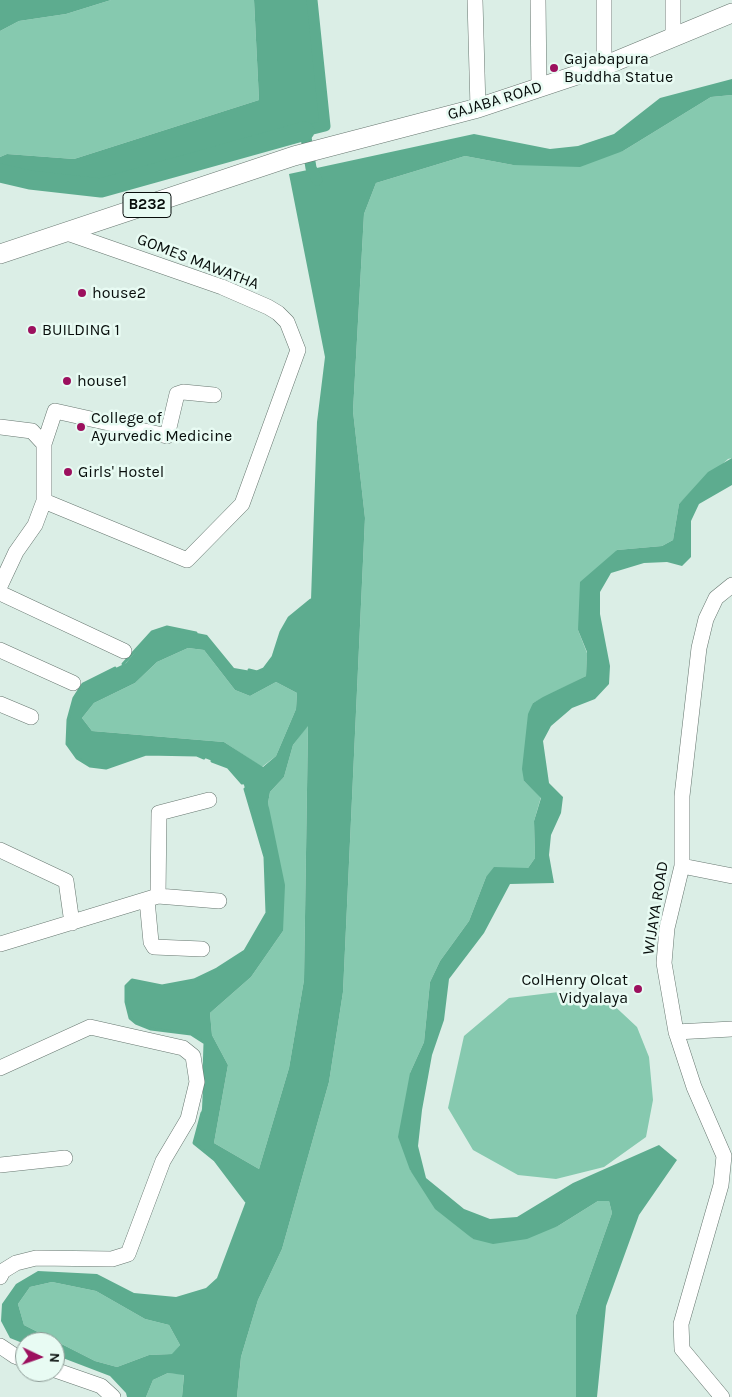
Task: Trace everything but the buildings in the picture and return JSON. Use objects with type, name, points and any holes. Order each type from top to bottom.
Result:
[{"type":"main road","name":"GAJABA ROAD","points":[[64,232],[294,156],[478,108],[604,66],[732,13]]},
{"type":"main road","name":"B232","points":[[0,254],[64,232]]},
{"type":"street","points":[[475,0],[478,108]]},
{"type":"street","points":[[538,0],[540,87]]},
{"type":"street","points":[[604,0],[604,66]]},
{"type":"street","points":[[672,0],[673,38]]},
{"type":"street","name":"GOMES MAWATHA","points":[[44,501],[187,560],[242,504],[298,350],[287,322],[268,307],[222,287],[64,232]]},
{"type":"street","points":[[0,586],[16,552],[35,525],[44,501],[44,444],[55,410],[167,436],[177,394],[183,392],[214,395]]},
{"type":"street","points":[[0,427],[32,431],[44,444]]},
{"type":"street","points":[[0,556],[16,552]]},
{"type":"street","name":"WIJAYA ROAD","points":[[722,1397],[682,1350],[681,1324],[727,1178],[721,1146],[694,1086],[676,1032],[664,963],[667,928],[682,866],[682,796],[699,648],[706,619],[716,598],[732,586]]},
{"type":"street","points":[[0,593],[124,651]]},
{"type":"street","points":[[0,650],[73,683]]},
{"type":"street","points":[[0,704],[31,718]]},
{"type":"street","points":[[202,949],[154,947],[151,942],[159,813],[208,800]]},
{"type":"street","points":[[0,850],[66,881],[72,923]]},
{"type":"street","points":[[682,866],[732,876]]},
{"type":"street","points":[[0,944],[153,898],[219,901]]},
{"type":"street","points":[[0,1068],[90,1027],[183,1048],[193,1056],[197,1082],[188,1119],[163,1160],[128,1254],[112,1259],[36,1258],[16,1263],[3,1271],[0,1277]]},
{"type":"street","points":[[676,1032],[732,1030]]},
{"type":"street","points":[[0,1165],[65,1158]]},
{"type":"street","points":[[0,1346],[15,1356]]},
{"type":"street","points":[[65,1373],[101,1386],[113,1397]]},
{"type":"shaded area","points":[[0,0],[111,0],[66,14],[19,21],[0,31]]},
{"type":"shaded area","points":[[111,0],[254,0],[259,100],[74,159],[7,154],[0,157],[0,31],[19,21],[66,14]]},
{"type":"shaded area","points":[[254,0],[312,0],[325,126],[101,188],[30,180],[0,173],[0,157],[7,154],[74,159],[259,100]]},
{"type":"shaded area","points":[[732,79],[732,95],[711,97],[623,151],[580,167],[513,165],[465,156],[376,183],[364,214],[353,411],[365,518],[343,992],[329,1082],[282,1249],[258,1300],[241,1357],[237,1397],[182,1397],[184,1375],[168,1373],[153,1380],[146,1397],[127,1397],[126,1393],[110,1376],[65,1359],[65,1346],[95,1361],[117,1367],[149,1355],[172,1354],[180,1345],[169,1325],[145,1319],[96,1291],[52,1282],[30,1287],[18,1304],[24,1325],[38,1332],[15,1332],[15,1340],[10,1338],[1,1321],[2,1304],[16,1284],[38,1271],[97,1274],[134,1293],[176,1297],[206,1288],[217,1278],[246,1201],[215,1160],[194,1143],[202,1109],[205,1043],[191,1034],[151,1029],[136,1023],[130,1018],[126,1002],[126,986],[132,980],[162,986],[194,980],[217,969],[245,951],[267,913],[265,857],[244,785],[228,767],[197,755],[146,754],[106,768],[90,766],[77,758],[67,744],[68,720],[74,698],[83,684],[126,663],[152,632],[167,627],[207,635],[234,668],[257,672],[264,669],[273,657],[281,632],[289,618],[311,600],[317,422],[325,357],[289,174],[474,134],[550,149],[578,146],[614,134],[660,98]],"holes":[[[188,648],[204,650],[235,690],[250,696],[276,682],[297,693],[296,709],[276,756],[263,767],[224,742],[92,731],[82,718],[94,703],[135,683],[157,662]],[[308,726],[304,980],[289,1068],[259,1169],[214,1143],[228,1065],[212,1035],[210,1013],[251,977],[283,931],[285,885],[268,803],[270,792],[284,777],[293,745]]]},
{"type":"shaded area","points":[[732,95],[732,458],[728,459],[679,504],[673,540],[662,546],[617,550],[578,630],[587,653],[586,676],[533,703],[524,781],[541,797],[534,821],[535,858],[528,868],[486,877],[469,921],[440,961],[430,982],[424,1042],[410,1073],[410,1170],[473,1239],[558,1226],[598,1201],[609,1201],[612,1213],[576,1315],[576,1397],[237,1397],[241,1357],[258,1300],[282,1249],[329,1082],[343,992],[365,518],[353,411],[364,214],[376,183],[465,156],[513,165],[623,151],[711,97]]},
{"type":"shaded area","points":[[732,458],[732,485],[699,504],[691,521],[691,557],[682,566],[667,562],[644,563],[611,573],[600,592],[600,614],[610,666],[609,684],[595,699],[572,708],[551,726],[543,741],[549,783],[563,797],[561,813],[551,835],[549,855],[554,883],[510,884],[484,933],[449,979],[444,1020],[432,1055],[422,1110],[418,1146],[426,1178],[464,1209],[490,1219],[517,1217],[573,1183],[659,1145],[677,1160],[639,1215],[606,1306],[597,1397],[576,1397],[576,1315],[612,1213],[609,1201],[598,1201],[558,1226],[527,1239],[493,1244],[473,1239],[435,1209],[410,1170],[398,1137],[410,1073],[424,1042],[430,982],[440,961],[469,921],[486,877],[494,867],[528,868],[535,858],[534,821],[541,798],[524,781],[522,769],[528,714],[533,703],[586,676],[587,652],[578,630],[580,582],[617,550],[662,546],[673,540],[679,504],[708,472]]},
{"type":"shaded area","points":[[188,648],[204,650],[235,690],[250,696],[276,682],[297,693],[296,709],[276,756],[262,767],[224,742],[92,731],[82,718],[94,703],[135,683],[157,662]]},
{"type":"shaded area","points":[[308,725],[304,980],[289,1068],[259,1169],[214,1143],[228,1065],[212,1035],[210,1013],[251,977],[283,931],[268,803],[270,792],[284,777],[293,745]]},
{"type":"shaded area","points":[[559,992],[607,999],[637,1027],[649,1057],[653,1100],[646,1137],[604,1167],[556,1179],[518,1175],[473,1150],[448,1108],[464,1036],[509,998]]},
{"type":"shaded area","points":[[52,1282],[96,1291],[145,1319],[169,1325],[180,1345],[173,1354],[149,1355],[117,1367],[95,1361],[65,1346],[65,1332],[38,1332],[24,1325],[18,1304],[30,1287]]},
{"type":"shaded area","points":[[168,1373],[184,1374],[182,1397],[146,1397],[153,1380]]},
{"type":"waterway","points":[[312,0],[325,126],[305,131],[311,168],[317,180]]},
{"type":"waterway","points":[[0,173],[30,180],[101,188],[305,131]]},
{"type":"waterway","points":[[249,670],[257,672],[264,669],[273,657],[281,632],[289,618],[311,600]]},
{"type":"waterway","points":[[123,664],[152,632],[167,627],[196,633]]},
{"type":"waterway","points":[[115,668],[83,684],[74,698],[68,720],[67,744],[77,758],[90,766],[106,768],[146,754],[197,755],[204,758]]},
{"type":"waterway","points":[[212,761],[228,767],[242,783]]},
{"type":"waterway","points":[[204,1074],[205,1043],[191,1034],[151,1029],[136,1023],[130,1018],[126,1002],[126,986],[132,980],[162,986],[194,980],[217,969],[245,951],[267,913],[265,857],[245,789]]},
{"type":"waterway","points":[[202,1113],[194,1143],[215,1160],[246,1201]]},
{"type":"place","name":"Gajabapura Buddha Statue","points":[[554,68]]},
{"type":"place","name":"house2","points":[[82,293]]},
{"type":"place","name":"BUILDING 1","points":[[32,330]]},
{"type":"place","name":"house1","points":[[67,381]]},
{"type":"place","name":"College of Ayurvedic Medicine","points":[[81,427]]},
{"type":"place","name":"Girls' Hostel","points":[[68,472]]},
{"type":"place","name":"ColHenry Olcat Vidyalaya","points":[[638,989]]}]
